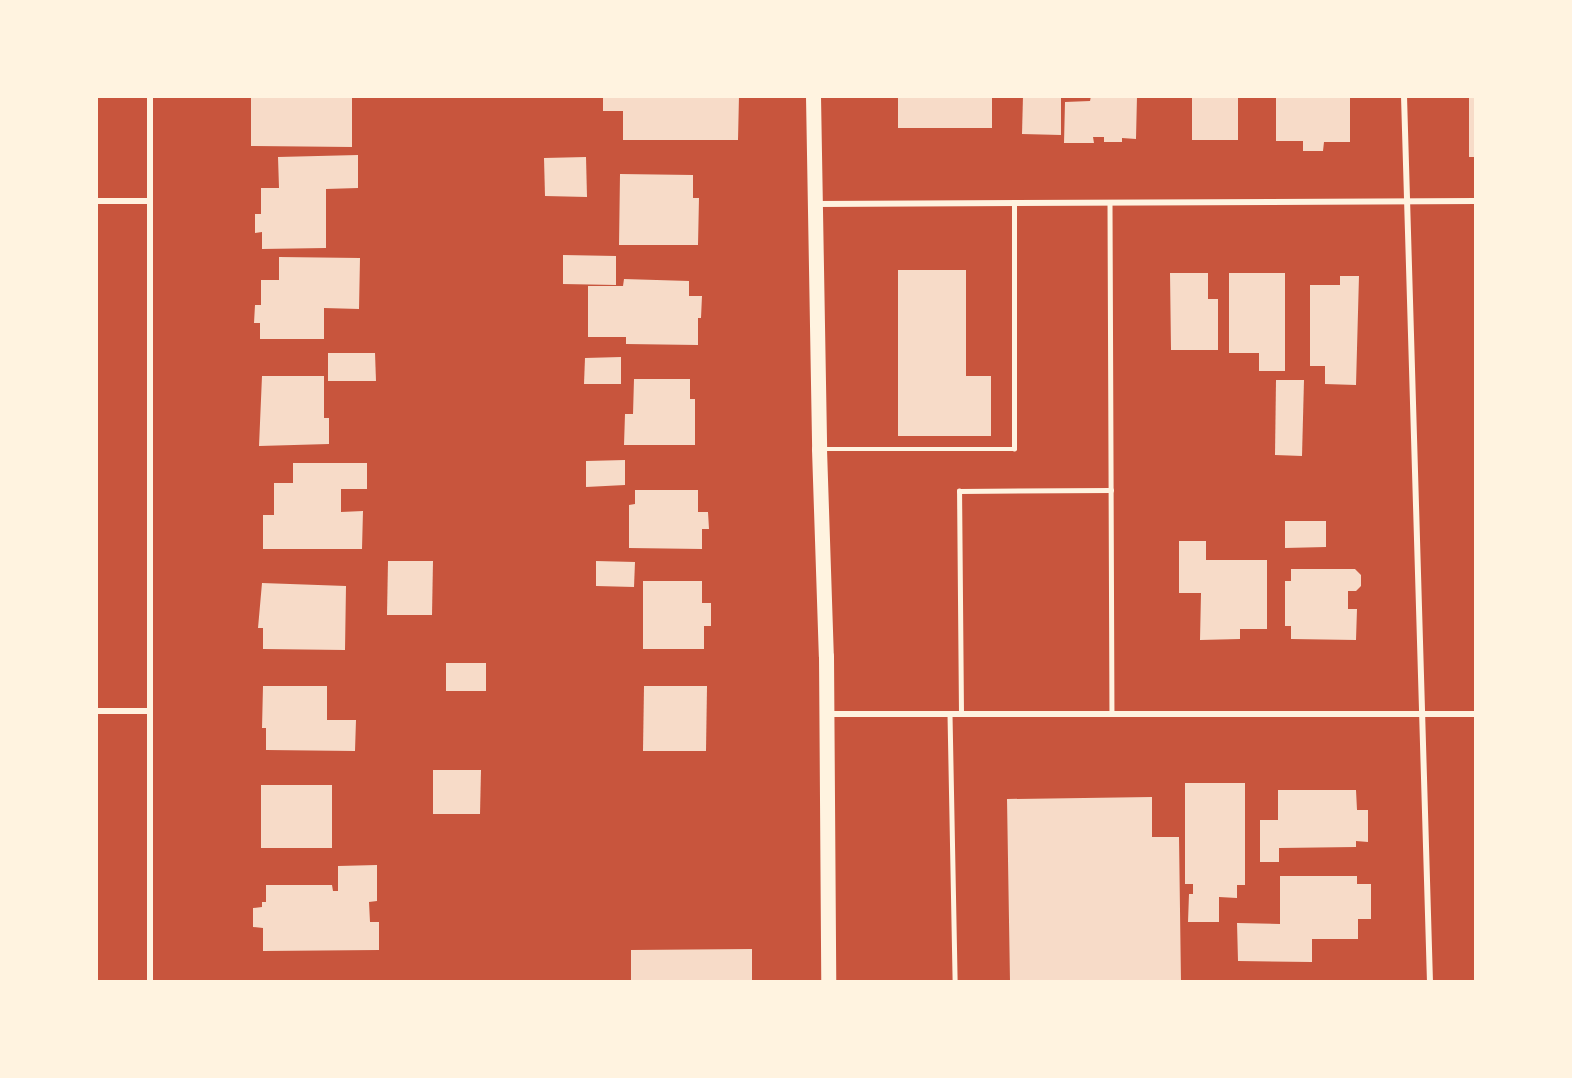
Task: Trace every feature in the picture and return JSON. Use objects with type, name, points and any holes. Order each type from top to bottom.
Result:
[{"type":"main road","points":[[813,96],[826,714],[828,982]]},
{"type":"street","points":[[150,96],[150,982]]},
{"type":"street","points":[[1404,96],[1430,982]]},
{"type":"street","points":[[96,201],[150,201]]},
{"type":"street","points":[[815,204],[1476,201]]},
{"type":"street","points":[[96,711],[150,711]]},
{"type":"street","points":[[826,714],[1476,714]]},
{"type":"lane","points":[[1110,202],[1112,714]]},
{"type":"lane","points":[[819,449],[1014,449],[1014,203]]},
{"type":"lane","points":[[961,714],[959,491],[1111,490]]},
{"type":"lane","points":[[950,714],[955,982]]},
{"type":"building","points":[[251,96],[352,96],[352,147],[251,146]]},
{"type":"building","points":[[603,96],[739,96],[738,140],[623,140],[623,111],[603,111]]},
{"type":"building","points":[[898,96],[992,96],[992,128],[898,128]]},
{"type":"building","points":[[1023,96],[1061,96],[1061,135],[1022,134]]},
{"type":"building","points":[[1091,96],[1137,96],[1136,139],[1122,138],[1122,142],[1104,142],[1104,137],[1093,137],[1094,143],[1064,143],[1065,102],[1090,101]]},
{"type":"building","points":[[1192,96],[1238,96],[1238,140],[1192,140]]},
{"type":"building","points":[[1276,96],[1350,96],[1350,142],[1324,142],[1323,151],[1303,151],[1303,141],[1276,141]]},
{"type":"building","points":[[1469,96],[1476,96],[1476,157],[1469,157]]},
{"type":"building","points":[[358,155],[358,188],[326,189],[326,248],[262,249],[262,232],[255,233],[255,214],[261,214],[261,188],[279,188],[278,157]]},
{"type":"building","points":[[586,157],[587,197],[545,196],[544,158]]},
{"type":"building","points":[[620,174],[693,175],[693,198],[699,198],[698,245],[619,245]]},
{"type":"building","points":[[563,255],[616,256],[616,285],[563,284]]},
{"type":"building","points":[[279,257],[360,258],[359,309],[324,308],[324,339],[260,339],[260,323],[254,323],[255,305],[261,305],[261,280],[279,280]]},
{"type":"building","points":[[898,270],[966,270],[966,376],[991,376],[991,436],[898,436]]},
{"type":"building","points":[[1170,273],[1208,273],[1208,299],[1218,299],[1218,350],[1171,350]]},
{"type":"building","points":[[1229,273],[1285,273],[1285,371],[1259,371],[1259,353],[1229,353]]},
{"type":"building","points":[[1340,276],[1359,276],[1356,385],[1325,384],[1325,366],[1310,366],[1310,285],[1340,285]]},
{"type":"building","points":[[624,279],[689,281],[689,296],[702,296],[701,318],[698,318],[698,345],[626,344],[626,337],[588,337],[588,286],[623,286]]},
{"type":"building","points":[[328,353],[375,353],[376,381],[328,381]]},
{"type":"building","points":[[621,357],[621,384],[584,384],[585,358]]},
{"type":"building","points":[[262,376],[324,376],[324,418],[329,418],[329,444],[259,446]]},
{"type":"building","points":[[634,379],[690,379],[690,399],[695,399],[695,445],[624,445],[625,414],[633,414]]},
{"type":"building","points":[[1276,380],[1304,380],[1302,456],[1275,455]]},
{"type":"building","points":[[625,460],[625,485],[586,487],[586,461]]},
{"type":"building","points":[[293,463],[367,463],[367,489],[341,489],[341,512],[363,511],[362,549],[263,549],[263,515],[274,515],[274,483],[293,483]]},
{"type":"building","points":[[635,490],[698,490],[698,512],[708,512],[709,529],[702,529],[702,549],[629,548],[629,505],[635,504]]},
{"type":"building","points":[[1285,521],[1326,521],[1326,547],[1285,548]]},
{"type":"building","points":[[1179,541],[1206,541],[1206,560],[1267,560],[1267,629],[1240,629],[1240,639],[1200,640],[1201,593],[1179,593]]},
{"type":"building","points":[[388,561],[433,561],[432,615],[387,615]]},
{"type":"building","points":[[596,561],[635,562],[634,587],[596,586]]},
{"type":"building","points":[[1291,569],[1355,569],[1361,575],[1361,586],[1356,591],[1348,591],[1348,609],[1357,609],[1356,640],[1291,639],[1291,626],[1285,626],[1285,581],[1291,581]]},
{"type":"building","points":[[643,581],[702,581],[702,603],[711,603],[711,626],[704,626],[704,649],[643,649]]},
{"type":"building","points":[[262,583],[346,586],[345,650],[263,649],[263,628],[258,628]]},
{"type":"building","points":[[446,663],[486,663],[486,691],[446,691]]},
{"type":"building","points":[[263,686],[327,686],[327,720],[356,720],[355,751],[266,750],[266,728],[262,728]]},
{"type":"building","points":[[644,686],[707,686],[706,751],[643,751]]},
{"type":"building","points":[[433,770],[481,770],[480,814],[433,814]]},
{"type":"building","points":[[1185,783],[1245,783],[1245,885],[1237,885],[1237,898],[1219,897],[1219,922],[1188,922],[1189,894],[1193,894],[1193,884],[1185,884]]},
{"type":"building","points":[[261,785],[332,785],[332,848],[261,848]]},
{"type":"building","points":[[1278,790],[1356,790],[1357,810],[1368,810],[1368,842],[1356,841],[1356,847],[1279,848],[1279,862],[1260,862],[1260,820],[1278,820]]},
{"type":"building","points":[[1152,797],[1152,837],[1179,837],[1181,982],[1010,982],[1007,799]]},
{"type":"building","points":[[377,865],[377,901],[369,902],[370,922],[379,922],[379,950],[263,951],[263,928],[253,927],[253,908],[262,907],[262,902],[266,902],[266,885],[332,885],[333,891],[338,891],[338,866]]},
{"type":"building","points":[[1280,876],[1357,876],[1357,884],[1371,884],[1371,919],[1358,919],[1358,939],[1312,939],[1312,962],[1238,961],[1237,923],[1280,924]]},
{"type":"building","points":[[752,949],[752,982],[631,982],[631,950]]}]
